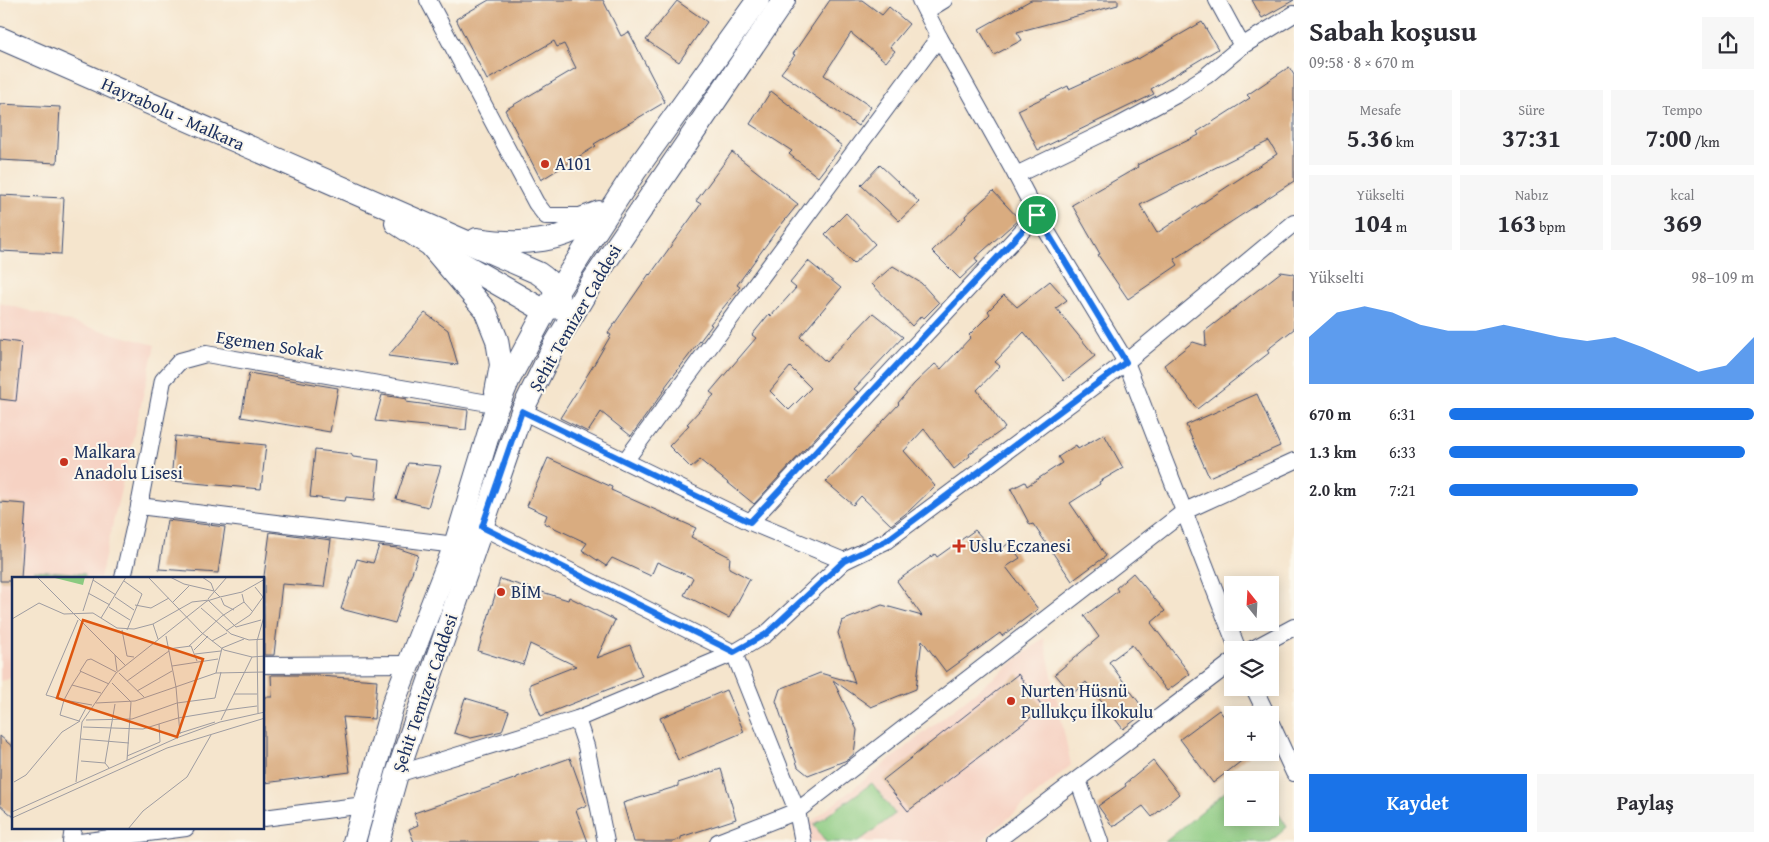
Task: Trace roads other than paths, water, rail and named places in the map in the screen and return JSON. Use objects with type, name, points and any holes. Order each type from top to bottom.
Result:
[{"type":"main road","name":"Şehit Temizer Caddesi","points":[[354,842],[393,704],[455,545],[494,408],[509,379],[636,170],[758,0]]},
{"type":"main road","name":"Şehit Temizer Caddesi","points":[[378,842],[397,774],[522,411],[554,346],[594,280],[784,0]]},
{"type":"main road","name":"Hayrabolu - Malkara","points":[[0,38],[345,190],[436,238]]},
{"type":"main road","points":[[436,238],[498,242],[549,240],[574,232],[590,223],[615,203]]},
{"type":"main road","points":[[436,238],[538,307],[572,302],[594,280]]},
{"type":"main road","points":[[436,238],[485,310],[497,340],[501,365],[494,408]]},
{"type":"main road","points":[[554,346],[560,326],[556,303]]},
{"type":"street","points":[[428,0],[536,203],[546,216],[580,216],[615,203]]},
{"type":"street","points":[[944,0],[923,5],[1037,215],[1126,362],[1235,641]]},
{"type":"street","points":[[1217,0],[1242,46]]},
{"type":"street","points":[[1016,175],[1118,126],[1176,95],[1206,76],[1242,46],[1294,14]]},
{"type":"street","points":[[625,461],[939,37]]},
{"type":"street","points":[[750,522],[1037,215]]},
{"type":"street","points":[[397,774],[577,719],[734,652],[766,634],[844,561],[886,541],[1126,362],[1294,223]]},
{"type":"street","name":"Egemen Sokak","points":[[123,577],[141,498],[163,380],[180,361],[206,354],[494,408]]},
{"type":"street","points":[[522,411],[750,522],[844,561]]},
{"type":"street","points":[[718,842],[797,811],[1185,511],[1294,461]]},
{"type":"street","points":[[141,498],[139,506],[455,545]]},
{"type":"street","points":[[482,527],[734,652],[797,811],[803,842]]},
{"type":"street","points":[[1268,641],[1294,627]]},
{"type":"street","points":[[265,665],[409,664]]},
{"type":"street","points":[[995,842],[1224,668]]},
{"type":"street","points":[[577,719],[586,746],[606,842]]},
{"type":"street","points":[[1279,740],[1294,773]]},
{"type":"street","points":[[1078,780],[1100,842]]},
{"type":"street","points":[[265,818],[364,805]]},
{"type":"street","points":[[80,842],[171,830]]},
{"type":"place","name":"A101","points":[[545,164]]},
{"type":"place","name":"Malkara Anadolu Lisesi","points":[[64,462]]},
{"type":"place","name":"Uslu Eczanesi","points":[[959,546]]},
{"type":"place","name":"BİM","points":[[501,592]]},
{"type":"place","name":"Nurten Hüsnü Pullukçu İlkokulu","points":[[1011,701]]}]
